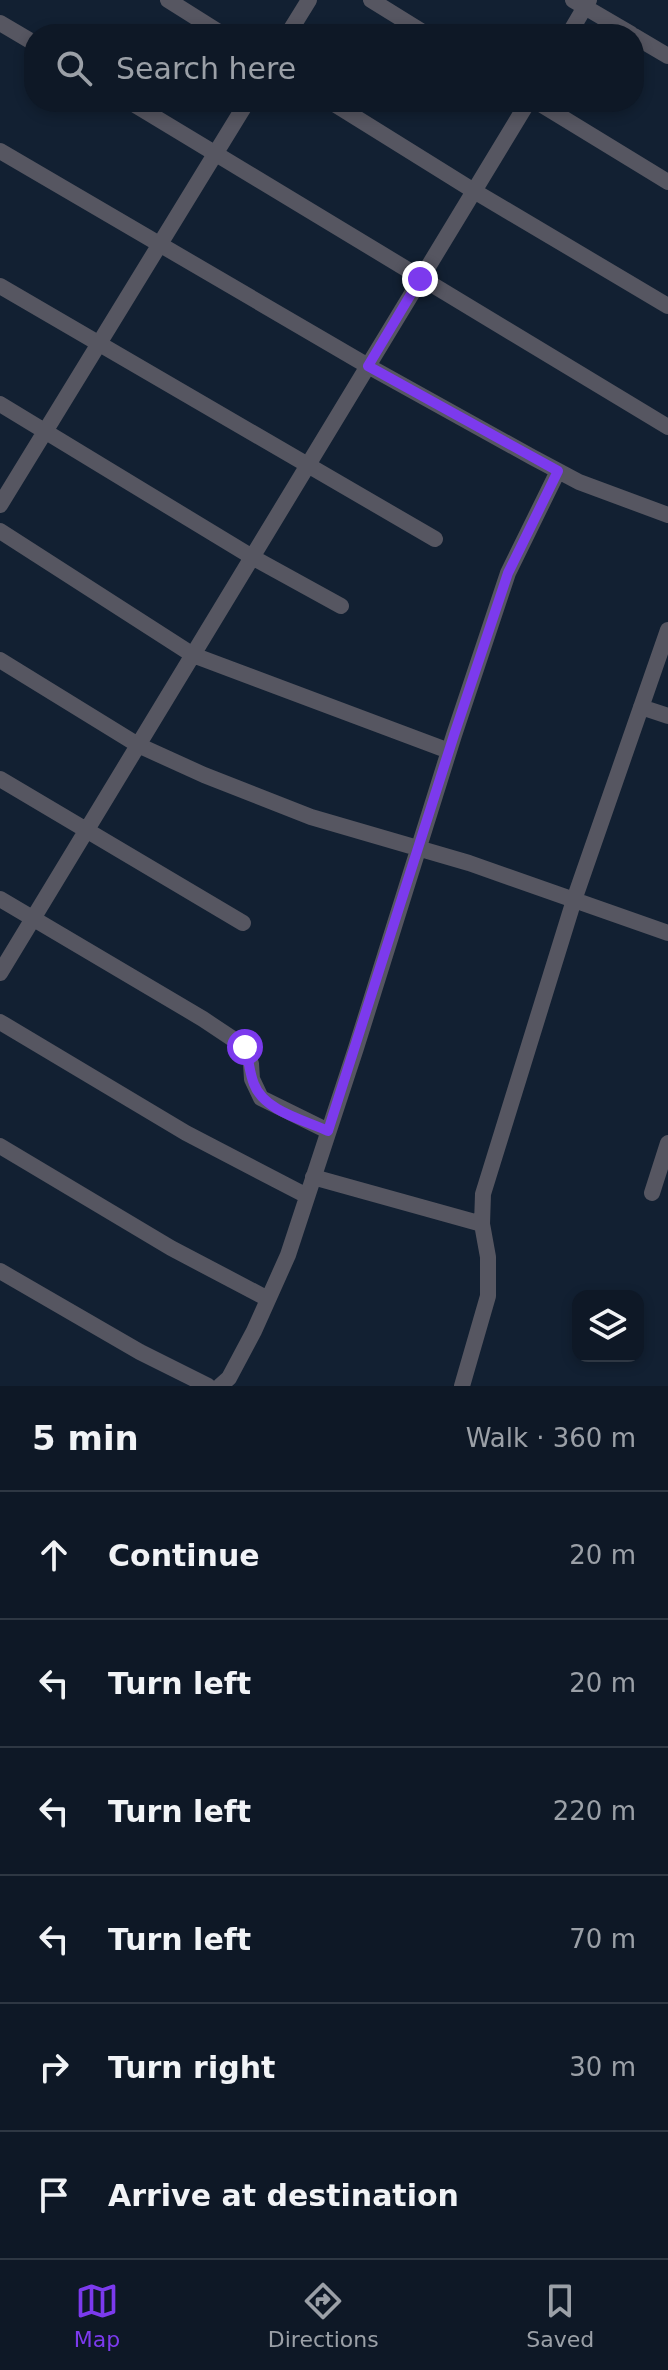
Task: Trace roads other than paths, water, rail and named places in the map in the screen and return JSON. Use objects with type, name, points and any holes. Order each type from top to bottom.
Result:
[{"type":"street","points":[[168,0],[206,24]]},
{"type":"street","points":[[294,24],[309,0]]},
{"type":"street","points":[[371,0],[410,24]]},
{"type":"street","points":[[573,24],[582,2],[615,24]]},
{"type":"street","points":[[0,23],[24,37]]},
{"type":"street","points":[[644,42],[668,56]]},
{"type":"street","points":[[146,112],[668,427]]},
{"type":"street","points":[[0,505],[241,112]]},
{"type":"street","points":[[347,112],[668,306]]},
{"type":"street","points":[[0,973],[522,112]]},
{"type":"street","points":[[553,112],[668,182]]},
{"type":"street","points":[[0,151],[368,366],[558,471],[579,482],[668,515]]},
{"type":"street","points":[[0,286],[435,539]]},
{"type":"street","points":[[0,404],[252,557],[341,606]]},
{"type":"street","points":[[220,1386],[235,1366],[288,1255],[508,573],[558,471]]},
{"type":"street","points":[[0,531],[193,655],[449,751]]},
{"type":"street","points":[[462,1386],[488,1296],[488,1257],[482,1224],[483,1194],[574,900],[668,630]]},
{"type":"street","points":[[0,660],[138,745],[204,775],[311,817],[420,849],[668,933]]},
{"type":"street","points":[[641,707],[668,716]]},
{"type":"street","points":[[0,779],[243,923]]},
{"type":"street","points":[[0,899],[245,1047],[252,1079],[261,1098],[328,1131]]},
{"type":"street","points":[[0,1022],[186,1133],[307,1196]]},
{"type":"street","points":[[652,1193],[668,1143]]},
{"type":"street","points":[[0,1146],[171,1248],[268,1299]]},
{"type":"street","points":[[313,1177],[482,1224]]},
{"type":"street","points":[[0,1271],[140,1352],[208,1386]]}]
